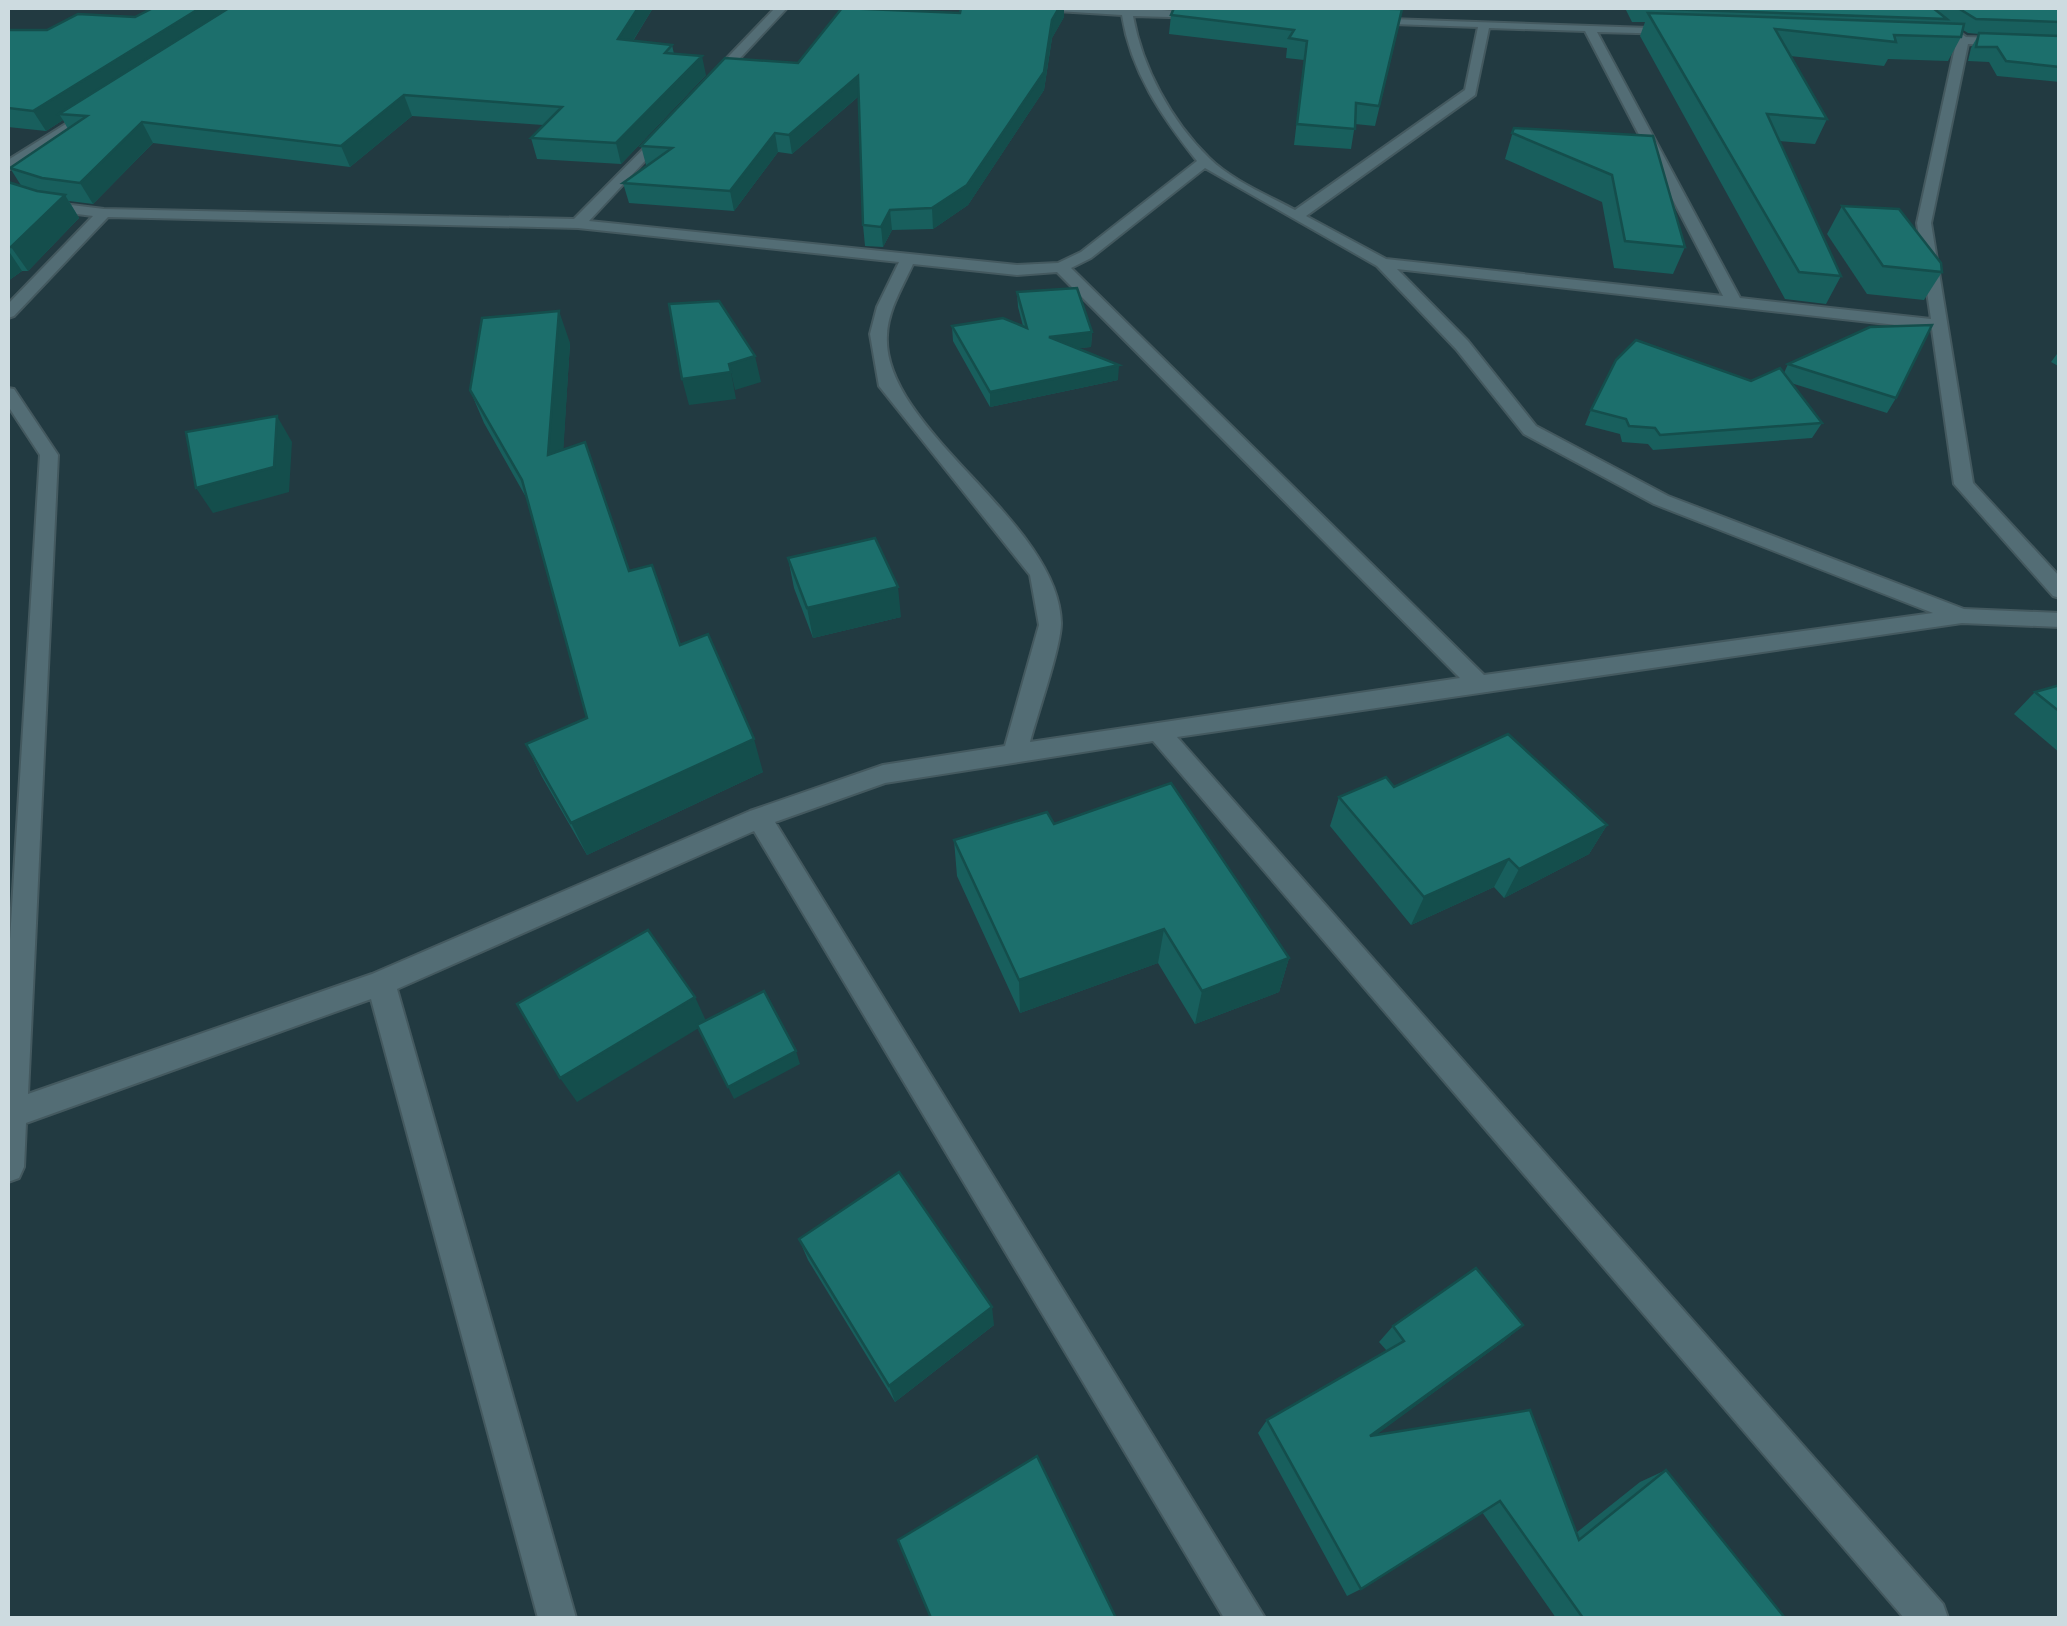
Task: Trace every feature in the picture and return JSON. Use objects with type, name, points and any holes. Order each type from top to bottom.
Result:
[{"type":"street","points":[[700,94],[781,8]]},
{"type":"street","points":[[1014,8],[1225,15]]},
{"type":"street","points":[[1920,8],[1964,40]]},
{"type":"street","points":[[1127,10],[1133,48],[1158,98],[1205,162],[1382,263],[1462,345],[1530,430],[1661,500],[1962,616]]},
{"type":"street","points":[[1342,19],[1401,14],[1484,24],[1681,31]]},
{"type":"street","points":[[1296,216],[1470,92],[1484,24]]},
{"type":"street","points":[[1588,28],[1733,299]]},
{"type":"street","points":[[1906,38],[2060,44]]},
{"type":"street","points":[[1964,40],[1924,223],[1964,484],[2060,591]]},
{"type":"street","points":[[8,166],[106,103]]},
{"type":"street","points":[[578,224],[673,123]]},
{"type":"street","points":[[8,192],[53,207],[104,213],[578,224],[1017,270],[1060,267],[1114,236],[1205,162]]},
{"type":"street","points":[[8,313],[104,213]]},
{"type":"street","points":[[908,258],[880,318],[876,352],[888,386],[1040,574],[1050,625],[1015,753]]},
{"type":"street","points":[[1382,263],[1940,325]]},
{"type":"street","points":[[1060,267],[1480,684]]},
{"type":"street","points":[[8,393],[49,455],[29,861],[8,1167]]},
{"type":"street","points":[[11,1114],[381,982],[759,818],[883,774],[1962,616],[2060,620]]},
{"type":"street","points":[[1158,731],[1929,1618]]},
{"type":"street","points":[[759,818],[1246,1618]]},
{"type":"street","points":[[381,982],[557,1618]]},
{"type":"building","points":[[153,8],[200,8],[33,111],[8,108],[8,30],[47,30],[78,14],[135,17]]},
{"type":"building","points":[[229,8],[638,8],[618,39],[672,45],[665,53],[702,56],[616,143],[531,138],[562,107],[404,95],[341,146],[142,122],[80,183],[42,178],[10,168],[87,116],[59,114]]},
{"type":"building","points":[[842,8],[960,13],[961,8],[1059,8],[1052,20],[1044,72],[967,185],[932,208],[890,210],[881,227],[863,225],[858,76],[789,135],[775,133],[730,191],[623,183],[672,148],[641,146],[725,58],[798,63]]},
{"type":"building","points":[[1174,8],[1402,9],[1379,106],[1356,103],[1355,129],[1297,124],[1307,41],[1289,38],[1294,30],[1171,15]]},
{"type":"building","points":[[1637,8],[1933,8],[1947,19]]},
{"type":"building","points":[[1958,8],[2060,8],[2060,22],[1976,19]]},
{"type":"building","points":[[1648,13],[1964,24],[1961,37],[1894,35],[1896,42],[1775,29],[1827,119],[1767,114],[1841,276],[1799,272]]},
{"type":"building","points":[[1979,33],[2060,36],[2060,67],[2006,61],[1997,47],[1976,47]]},
{"type":"building","points":[[1514,128],[1653,136],[1685,247],[1625,241],[1612,175],[1512,133]]},
{"type":"building","points":[[8,182],[65,195],[11,247],[8,247]]},
{"type":"building","points":[[1842,206],[1899,209],[1941,263],[1942,272],[1883,266]]},
{"type":"building","points":[[1077,288],[1092,332],[1049,337],[1119,365],[990,392],[952,326],[1003,318],[1027,328],[1017,292]]},
{"type":"building","points":[[719,301],[755,356],[729,364],[731,372],[682,379],[669,304]]},
{"type":"building","points":[[559,311],[548,455],[585,442],[629,571],[652,565],[680,645],[708,634],[754,739],[571,823],[526,744],[587,718],[522,480],[470,390],[482,318]]},
{"type":"building","points":[[1932,325],[1896,398],[1788,364],[1870,327]]},
{"type":"building","points":[[1636,340],[1751,381],[1780,368],[1822,423],[1660,435],[1655,428],[1629,426],[1626,419],[1591,410],[1616,360]]},
{"type":"building","points":[[277,416],[274,467],[196,488],[186,432]]},
{"type":"building","points":[[875,538],[898,587],[807,608],[788,558]]},
{"type":"building","points":[[2060,685],[2060,712],[2035,692]]},
{"type":"building","points":[[1508,734],[1607,825],[1519,869],[1509,859],[1424,897],[1339,797],[1386,777],[1394,787]]},
{"type":"building","points":[[1171,783],[1289,958],[1202,991],[1164,929],[1019,980],[954,840],[1047,812],[1054,824]]},
{"type":"building","points":[[648,930],[695,997],[560,1078],[517,1004]]},
{"type":"building","points":[[764,991],[796,1051],[728,1087],[697,1025]]},
{"type":"building","points":[[899,1172],[992,1307],[889,1386],[799,1239]]},
{"type":"building","points":[[1476,1268],[1523,1325],[1370,1436],[1530,1410],[1579,1540],[1666,1470],[1785,1618],[1583,1618],[1500,1501],[1361,1589],[1267,1420],[1404,1341],[1393,1326]]},
{"type":"building","points":[[1037,1456],[1116,1618],[931,1618],[898,1540]]}]
